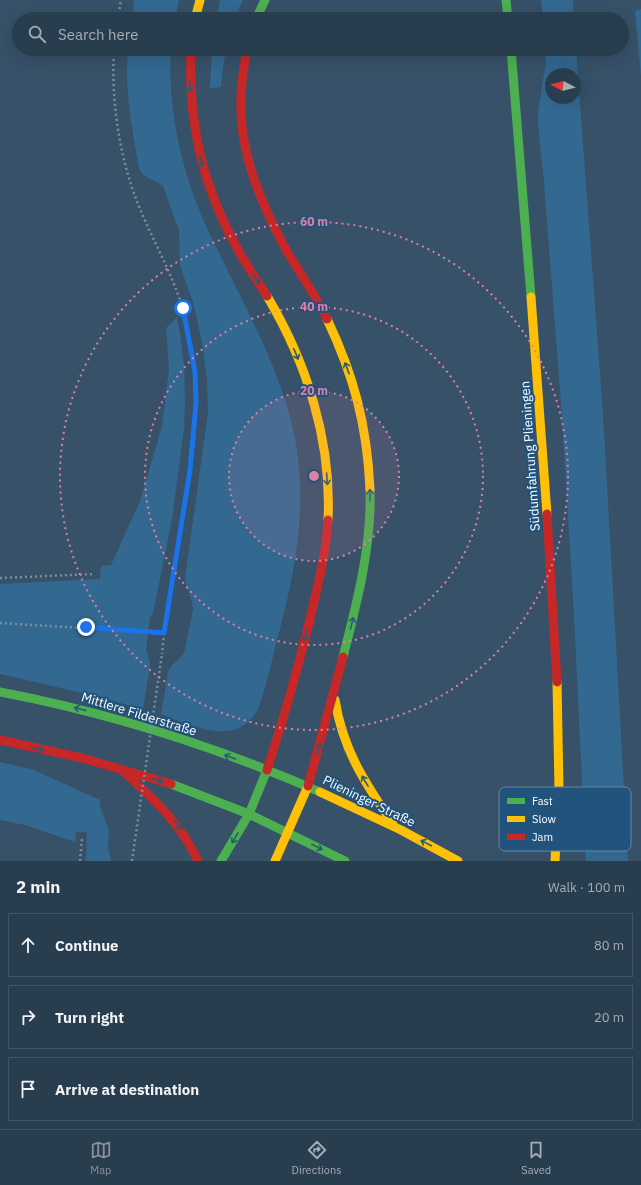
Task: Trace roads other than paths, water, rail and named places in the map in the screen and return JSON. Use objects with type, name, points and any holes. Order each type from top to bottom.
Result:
[{"type":"main road","points":[[197,12],[200,0]]},
{"type":"main road","points":[[259,12],[265,0]]},
{"type":"main road","points":[[506,0],[507,12]]},
{"type":"main road","points":[[191,56],[191,106],[196,138],[208,187],[234,245],[272,306],[304,374],[315,406],[323,440],[329,508],[322,567],[288,704],[267,770],[249,814],[221,861]]},
{"type":"main road","points":[[245,56],[241,86],[240,113],[243,139],[250,167],[274,228],[322,309],[340,348],[357,399],[363,424],[369,462],[370,503],[366,555],[353,620],[317,760],[308,786],[275,861]]},
{"type":"main road","name":"Südumfahrung Plieningen","points":[[511,56],[518,119],[542,437],[557,677],[558,787]]},
{"type":"main road","name":"Mittlere Filderstraße","points":[[0,692],[51,702],[111,717],[188,741],[267,770]]},
{"type":"main road","points":[[334,695],[340,726],[347,745],[364,779],[394,826]]},
{"type":"main road","points":[[0,740],[120,768],[215,800],[288,832],[345,861]]},
{"type":"main road","points":[[120,768],[173,818],[184,833],[198,861]]},
{"type":"main road","name":"Plieninger Straße","points":[[267,770],[353,806],[394,826],[458,861]]},
{"type":"main road","name":"Südumfahrung Plieningen","points":[[555,851],[555,861]]}]
